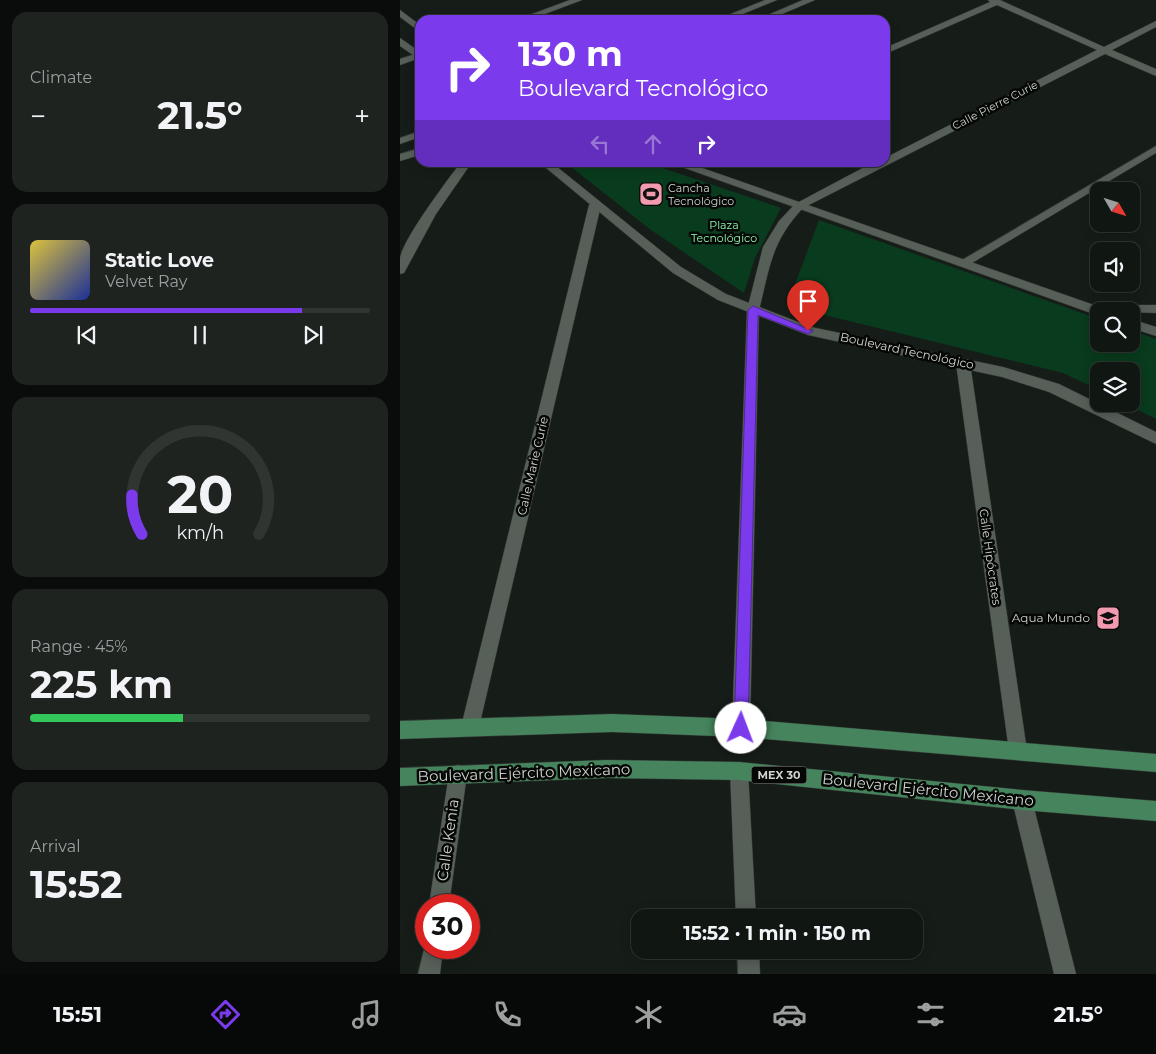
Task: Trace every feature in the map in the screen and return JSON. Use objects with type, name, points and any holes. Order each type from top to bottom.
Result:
[{"type":"main road","points":[[400,730],[612,723],[741,728],[1156,764]]},
{"type":"main road","name":"Boulevard Ejército Mexicano","points":[[400,777],[607,770],[739,772],[1022,800],[1156,811]]},
{"type":"street","points":[[534,15],[578,0]]},
{"type":"street","points":[[733,15],[773,0]]},
{"type":"street","points":[[773,15],[811,0]]},
{"type":"street","points":[[890,50],[994,1],[1156,73]]},
{"type":"street","points":[[400,13],[415,25]]},
{"type":"street","name":"Calle Pierre Curie","points":[[890,159],[1156,24]]},
{"type":"street","points":[[400,40],[415,53]]},
{"type":"street","points":[[400,62],[415,57]]},
{"type":"street","points":[[400,141],[415,136]]},
{"type":"street","points":[[963,263],[1156,149]]},
{"type":"street","points":[[400,158],[415,153]]},
{"type":"street","points":[[400,270],[420,228],[463,167]]},
{"type":"street","name":"Boulevard Tecnológico","points":[[550,167],[677,270],[722,297],[808,331],[1003,372],[1054,388],[1100,409],[1156,439]]},
{"type":"street","points":[[687,167],[1090,308]]},
{"type":"street","name":"Calle Pierre Curie","points":[[741,728],[753,310],[769,247],[783,223],[799,206],[874,167]]},
{"type":"street","name":"Calle Marie Curie","points":[[470,727],[595,205]]},
{"type":"street","points":[[1140,309],[1156,309]]},
{"type":"street","points":[[1140,326],[1156,332]]},
{"type":"street","name":"Calle Hipócrates","points":[[963,363],[1018,751]]},
{"type":"street","points":[[739,772],[746,909]]},
{"type":"street","name":"Calle Kenia","points":[[441,894],[458,774]]},
{"type":"street","points":[[1022,800],[1065,974]]},
{"type":"street","points":[[429,974],[431,959]]},
{"type":"street","points":[[748,959],[749,974]]},
{"type":"green space","name":"Plaza Tecnológico","points":[[571,167],[660,167],[781,208],[755,258],[744,293],[651,230]]},
{"type":"green space","points":[[819,220],[1090,316],[1090,352],[1140,352],[1140,333],[1156,339],[1156,419],[1140,411],[1140,362],[1090,362],[1090,386],[1063,373],[787,306]]},
{"type":"place","name":"Cancha Tecnológico","points":[[651,194]]},
{"type":"place","name":"Aqua Mundo","points":[[1108,618]]},
{"type":"route","points":[[741,728],[753,310],[808,331]]}]
